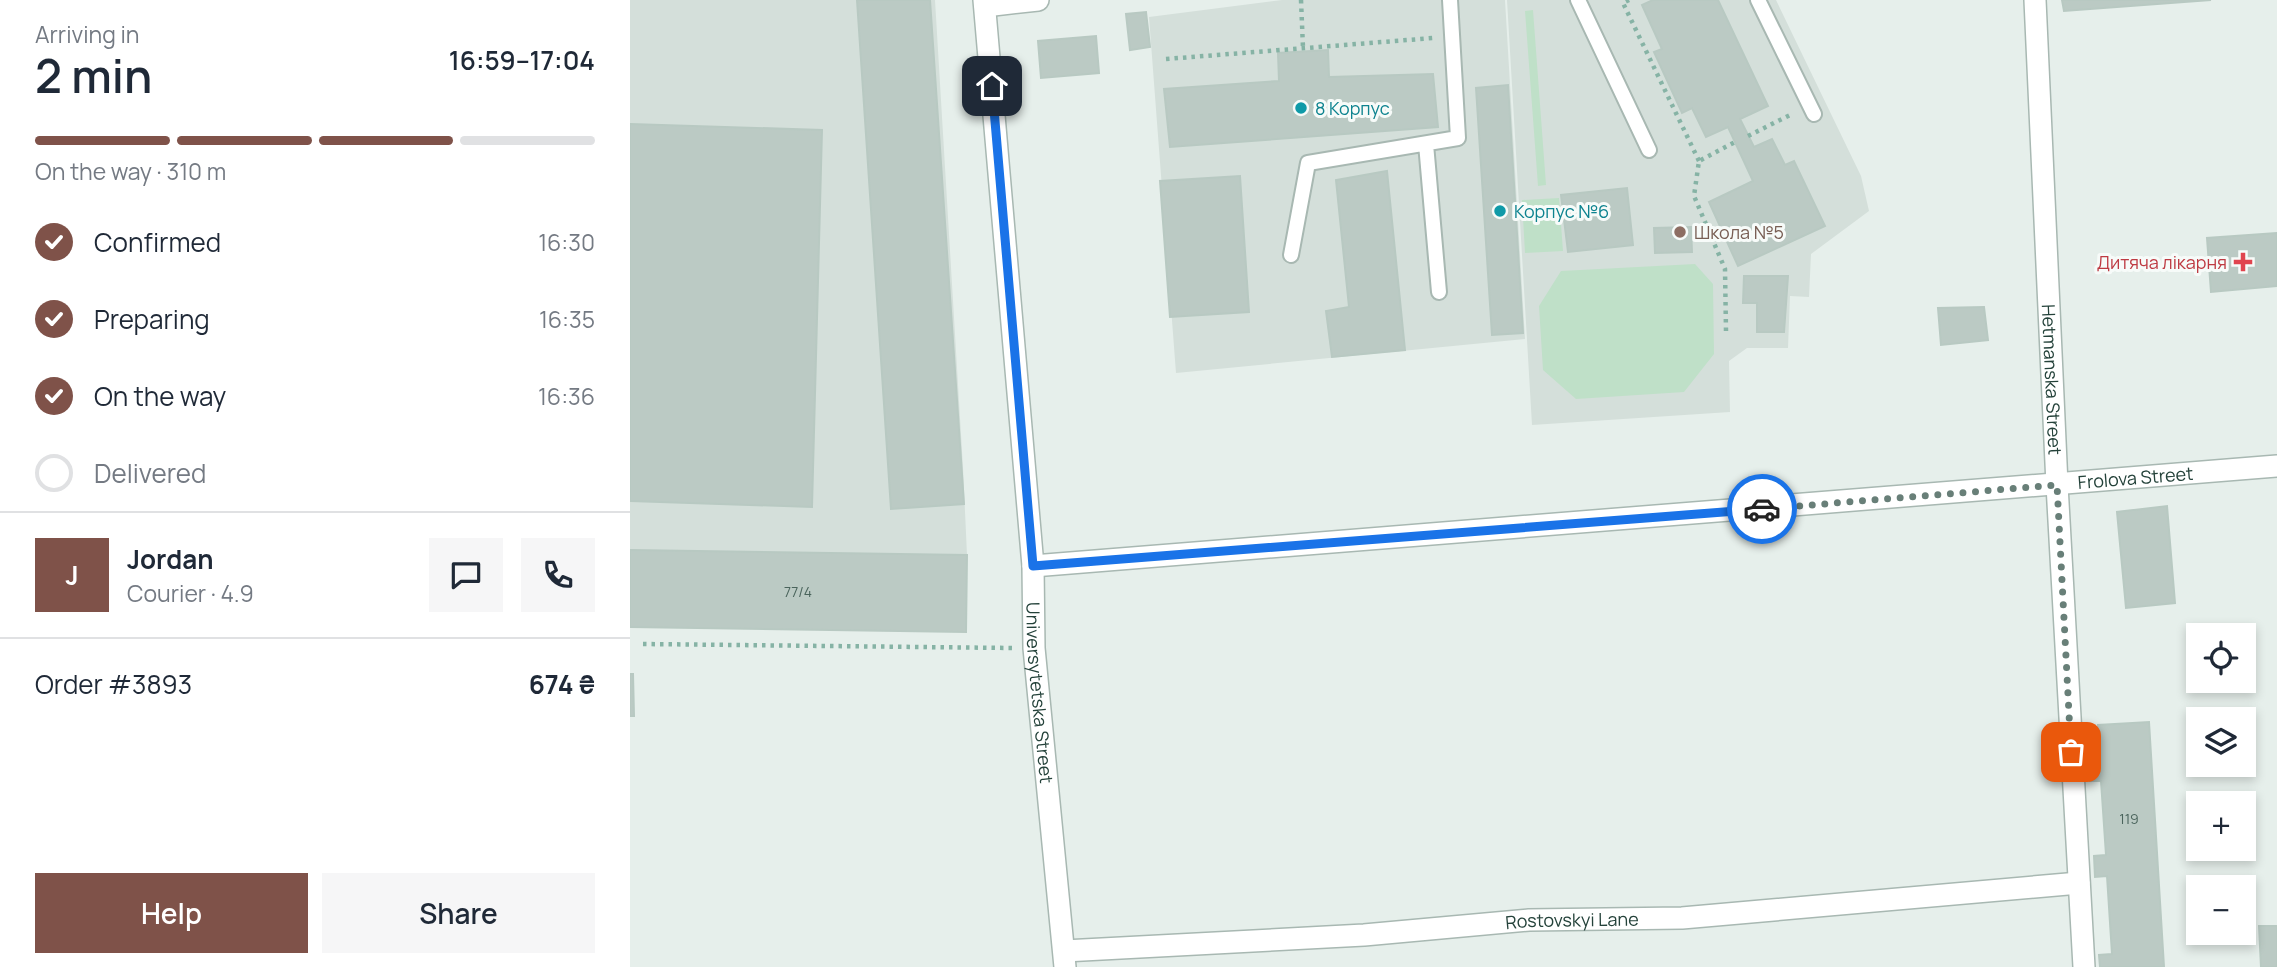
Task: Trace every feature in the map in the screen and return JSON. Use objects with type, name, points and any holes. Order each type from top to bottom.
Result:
[{"type":"street","points":[[985,3],[1038,0]]},
{"type":"street","name":"Hetmanska Street","points":[[2035,0],[2057,485],[2084,967]]},
{"type":"street","name":"Universytetska Street","points":[[985,3],[1033,566],[1034,648],[1064,959]]},
{"type":"street","name":"Frolova Street","points":[[1033,566],[2277,466]]},
{"type":"street","name":"Rostovskyi Lane","points":[[1064,959],[1529,920],[1682,918],[2079,883]]},
{"type":"lane","points":[[1290,255],[1308,163],[1458,138],[1450,0]]},
{"type":"lane","points":[[1578,0],[1649,150]]},
{"type":"lane","points":[[1758,0],[1814,114]]},
{"type":"lane","points":[[1426,144],[1439,292]]},
{"type":"path","points":[[1301,0],[1303,48]]},
{"type":"path","points":[[1629,0],[1623,3],[1699,161],[1694,196],[1725,269],[1726,331]]},
{"type":"path","points":[[1166,59],[1452,36]]},
{"type":"path","points":[[1748,136],[1793,115],[1787,103]]},
{"type":"path","points":[[1699,161],[1735,142]]},
{"type":"path","points":[[643,644],[1034,648]]},
{"type":"shaded area","points":[[630,0],[935,0],[963,468],[967,555],[966,632],[630,627]]},
{"type":"shaded area","points":[[1282,0],[1505,0],[1525,339],[1176,373],[1149,17]]},
{"type":"shaded area","name":"Школа №5","points":[[1507,0],[1776,0],[1861,176],[1869,211],[1811,254],[1809,297],[1790,296],[1788,348],[1747,348],[1729,361],[1730,412],[1532,425]]},
{"type":"green space","points":[[1533,10],[1546,185],[1538,186],[1525,11]]},
{"type":"green space","points":[[1559,198],[1563,251],[1525,253],[1522,200]]},
{"type":"green space","points":[[1695,264],[1713,284],[1714,354],[1684,392],[1576,399],[1543,370],[1539,306],[1561,271]]},
{"type":"building","points":[[857,0],[930,0],[964,504],[891,509]]},
{"type":"building","points":[[1653,0],[1718,0],[1768,106],[1740,119],[1754,147],[1772,139],[1785,165],[1794,161],[1825,226],[1738,266],[1709,202],[1753,181],[1728,127],[1706,137],[1692,108],[1682,113],[1654,52],[1662,49],[1642,5]]},
{"type":"building","points":[[2062,0],[2211,0],[2064,11]]},
{"type":"building","points":[[1146,12],[1150,47],[1130,50],[1126,14]]},
{"type":"building","points":[[1096,36],[1099,73],[1041,78],[1038,41]]},
{"type":"building","name":"8 Корпус","points":[[1328,50],[1329,77],[1433,74],[1438,127],[1170,147],[1164,89],[1279,81],[1278,53]]},
{"type":"building","name":"Корпус №6","points":[[1508,85],[1523,333],[1492,335],[1476,88]]},
{"type":"building","points":[[630,124],[822,130],[812,507],[630,501]]},
{"type":"building","points":[[1387,171],[1405,350],[1332,357],[1326,311],[1349,307],[1336,180]]},
{"type":"building","points":[[1240,176],[1249,312],[1170,317],[1160,181]]},
{"type":"building","points":[[1627,188],[1633,245],[1568,252],[1561,195]]},
{"type":"building","points":[[1691,227],[1692,252],[1655,253],[1654,228]]},
{"type":"building","name":"Дитяча лікарня","points":[[2277,233],[2277,286],[2211,292],[2207,238]]},
{"type":"building","points":[[1744,276],[1788,276],[1784,332],[1757,332],[1757,303],[1743,303]]},
{"type":"building","points":[[1984,307],[1988,340],[1941,345],[1938,308]]},
{"type":"building","points":[[2167,506],[2175,603],[2126,608],[2117,512]]},
{"type":"building","points":[[630,550],[967,555],[966,632],[630,627]]},
{"type":"building","points":[[630,674],[633,674],[634,716],[630,716]]},
{"type":"building","points":[[2149,722],[2164,967],[2100,967],[2099,955],[2112,954],[2107,876],[2095,877],[2094,856],[2106,855],[2101,781],[2090,781],[2089,761],[2100,760],[2098,725]]},
{"type":"building","points":[[2259,926],[2277,926],[2277,967],[2261,967]]},
{"type":"way so far","points":[[1762,509],[2057,485],[2071,752]]},
{"type":"place","name":"8 Корпус","points":[[1301,108]]},
{"type":"place","name":"Корпус №6","points":[[1500,211]]},
{"type":"place","name":"Школа №5","points":[[1680,232]]},
{"type":"place","name":"Дитяча лікарня","points":[[2243,262]]},
{"type":"route","points":[[992,86],[1033,566],[1762,509]]}]
